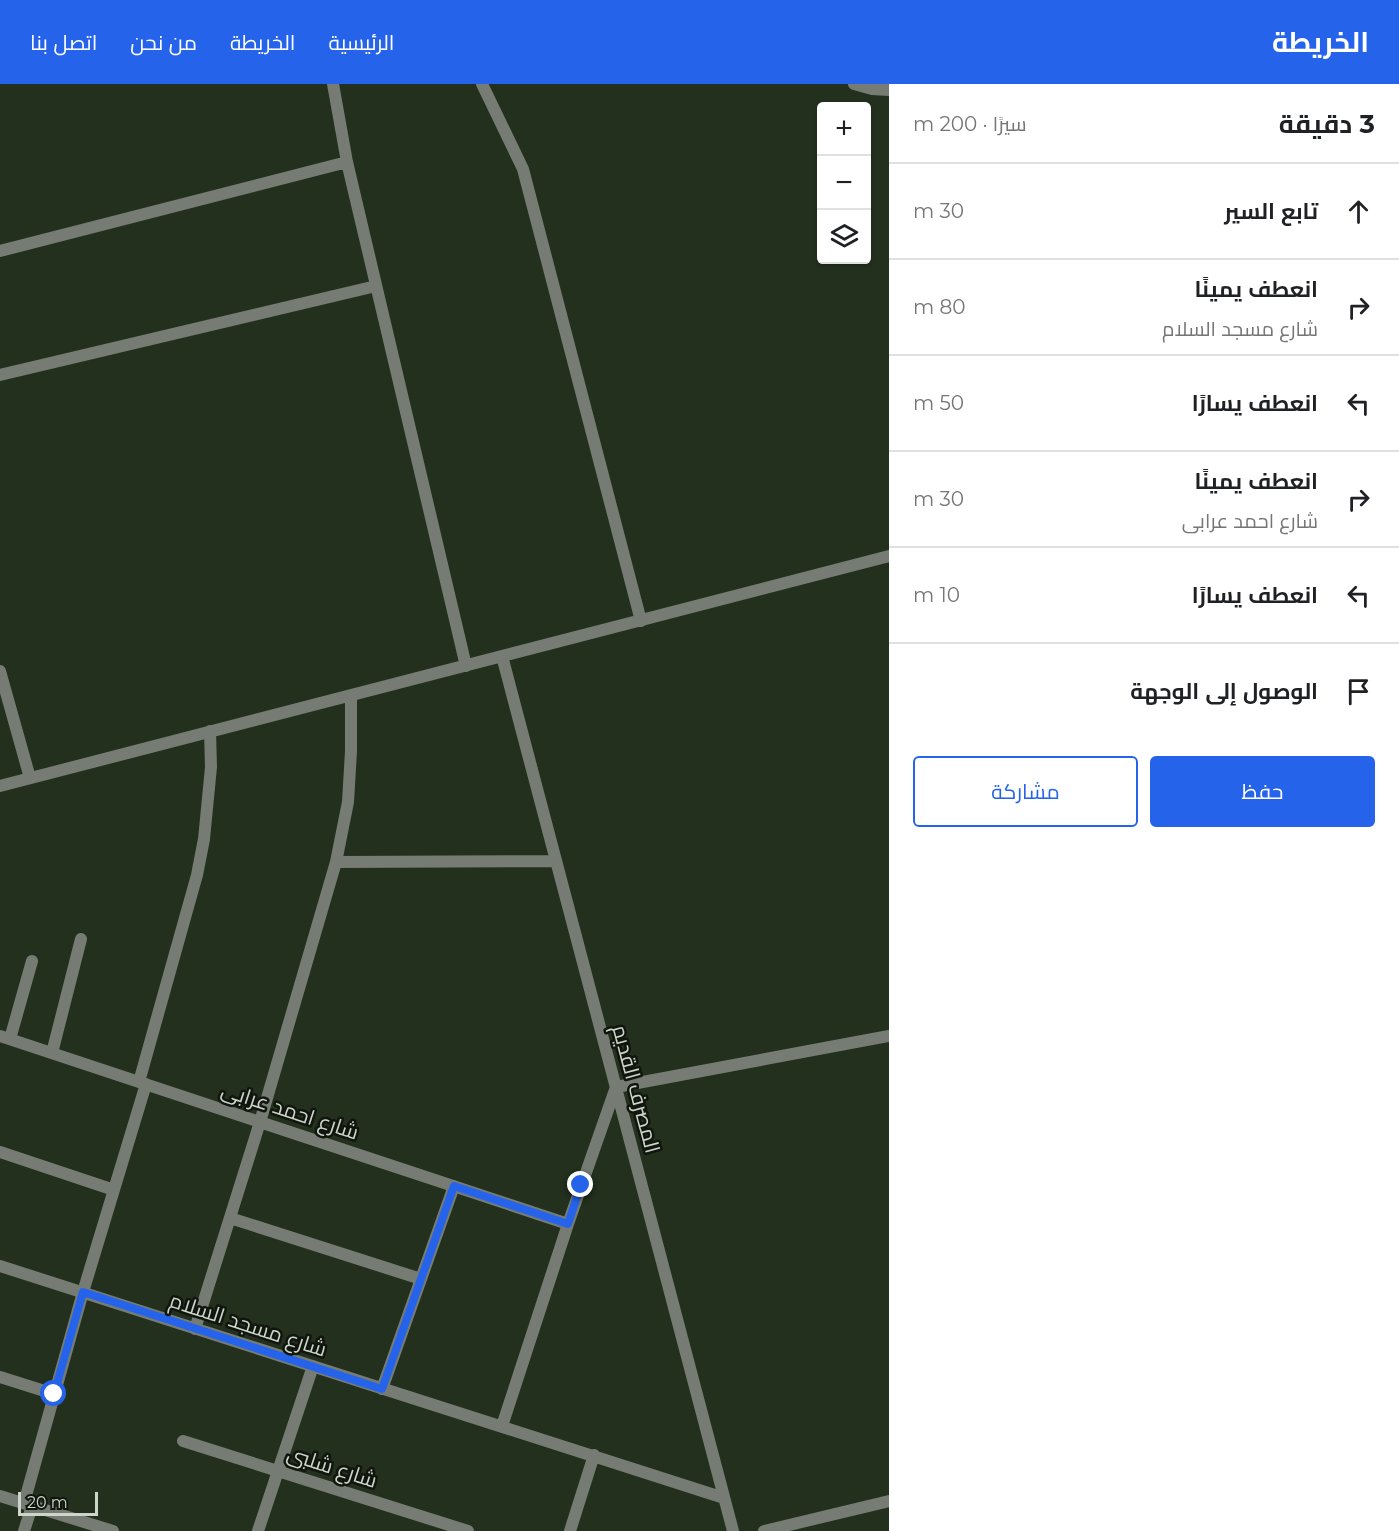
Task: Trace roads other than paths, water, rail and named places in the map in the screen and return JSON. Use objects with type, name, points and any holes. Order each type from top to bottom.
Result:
[{"type":"street","points":[[333,84],[347,162],[466,666]]},
{"type":"street","points":[[482,84],[523,169],[641,621]]},
{"type":"street","points":[[854,84],[872,89],[889,90]]},
{"type":"street","points":[[0,251],[347,162]]},
{"type":"street","points":[[0,375],[376,286]]},
{"type":"street","points":[[0,786],[889,556]]},
{"type":"street","name":"المصرف القديم","points":[[502,656],[733,1531]]},
{"type":"street","points":[[0,671],[30,778]]},
{"type":"street","points":[[195,1329],[260,1122],[336,862],[348,802],[351,695]]},
{"type":"street","points":[[24,1531],[28,1504],[54,1394],[114,1190],[197,874],[209,794],[210,731]]},
{"type":"street","points":[[336,862],[556,861]]},
{"type":"street","points":[[51,1053],[81,939]]},
{"type":"street","points":[[5,1037],[32,962]]},
{"type":"street","points":[[502,1426],[568,1224],[616,1087],[889,1036]]},
{"type":"street","name":"شارع احمد عرابى","points":[[5,1037],[568,1224]]},
{"type":"street","points":[[0,1152],[114,1190]]},
{"type":"street","points":[[382,1389],[454,1186]]},
{"type":"street","points":[[230,1218],[421,1279]]},
{"type":"street","name":"شارع مسجد السلام","points":[[0,1266],[724,1498]]},
{"type":"street","points":[[258,1531],[313,1366]]},
{"type":"street","points":[[0,1377],[54,1394]]},
{"type":"street","name":"شارع شلبى","points":[[183,1441],[468,1531]]},
{"type":"street","points":[[570,1531],[594,1455]]},
{"type":"street","points":[[0,1496],[113,1531]]},
{"type":"street","points":[[764,1531],[889,1501]]}]
